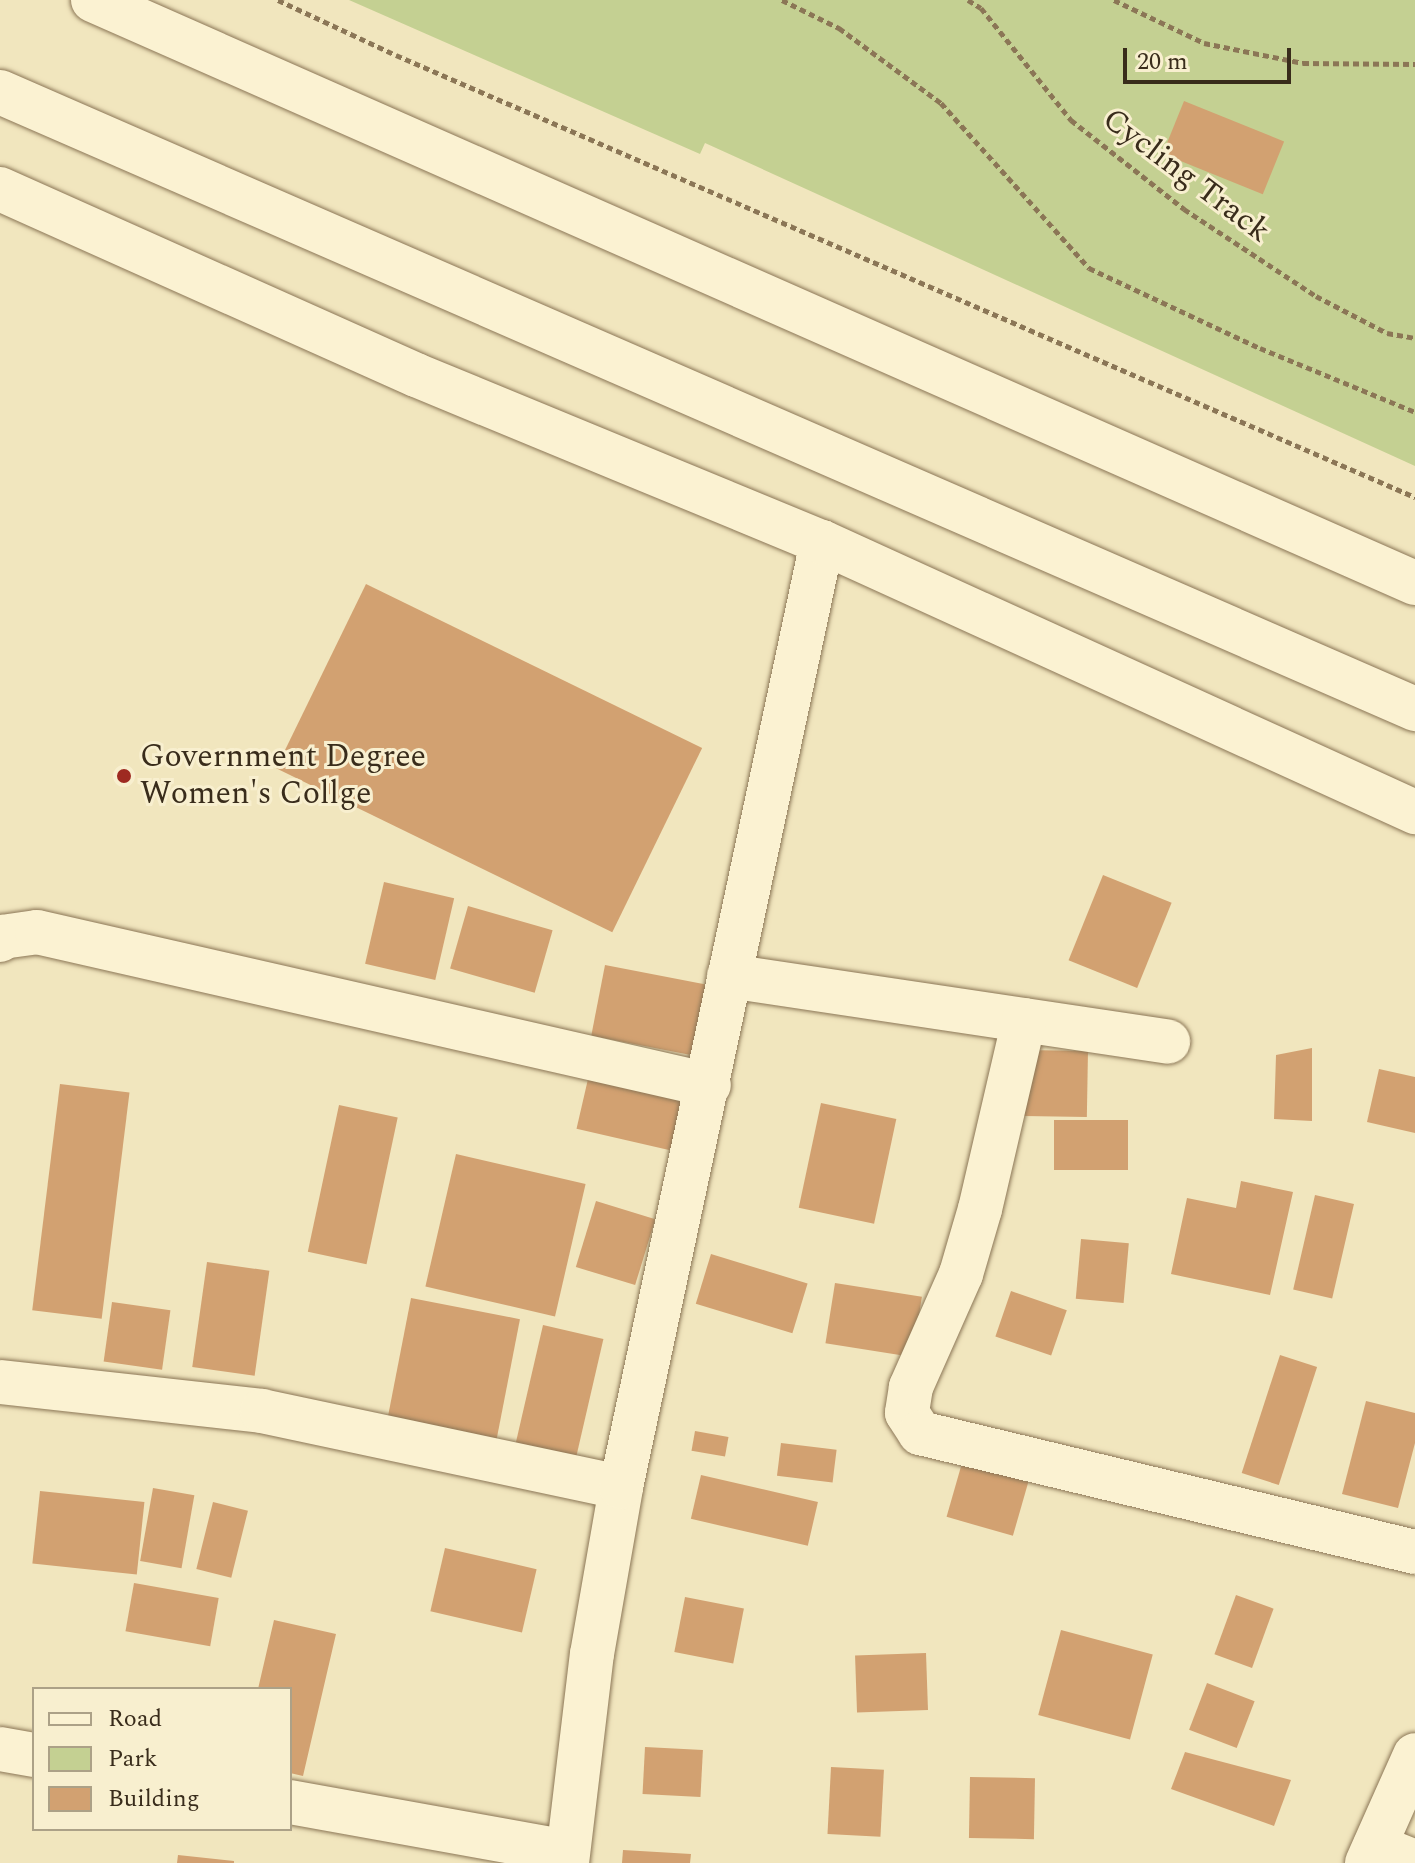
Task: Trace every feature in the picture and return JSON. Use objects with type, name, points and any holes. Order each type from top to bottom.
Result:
[{"type":"street","points":[[93,0],[1415,583]]},
{"type":"street","points":[[0,92],[1415,709]]},
{"type":"street","points":[[0,189],[416,375],[822,542],[1415,812]]},
{"type":"street","points":[[292,1802],[567,1857],[592,1654],[621,1487],[709,1085],[729,976],[822,542]]},
{"type":"street","points":[[0,940],[2,937],[37,932],[709,1085]]},
{"type":"street","points":[[729,976],[1168,1042]]},
{"type":"street","points":[[1024,1020],[980,1209],[961,1274],[911,1387],[907,1413],[920,1433],[1415,1552]]},
{"type":"street","points":[[0,1382],[262,1411],[621,1487]]},
{"type":"street","points":[[0,1749],[32,1755]]},
{"type":"street","points":[[1415,1755],[1371,1855],[1415,1862]]},
{"type":"path","points":[[278,0],[411,62],[1415,497]]},
{"type":"path","points":[[782,0],[839,28],[941,103],[1089,268],[1260,348],[1415,412]]},
{"type":"path","name":"Cycling Track","points":[[968,0],[981,8],[1071,120],[1184,209],[1316,296],[1387,333],[1415,338]]},
{"type":"path","points":[[1114,0],[1204,43],[1303,63],[1413,64]]},
{"type":"green space","points":[[349,0],[1415,0],[1415,466],[705,143],[700,154]]},
{"type":"building","points":[[1184,101],[1284,141],[1263,194],[1163,154]]},
{"type":"building","points":[[366,584],[702,748],[612,932],[276,768]]},
{"type":"building","points":[[1103,875],[1172,903],[1137,988],[1069,960]]},
{"type":"building","points":[[384,882],[454,898],[435,980],[365,964]]},
{"type":"building","points":[[468,906],[553,930],[535,993],[450,968]]},
{"type":"building","points":[[605,965],[715,986],[701,1057],[591,1036]]},
{"type":"building","points":[[1312,1048],[1312,1121],[1274,1119],[1276,1055]]},
{"type":"building","points":[[1025,1050],[1088,1051],[1087,1117],[1024,1116]]},
{"type":"building","points":[[1379,1069],[1415,1077],[1415,1133],[1367,1122]]},
{"type":"building","points":[[588,1079],[691,1103],[680,1153],[577,1129]]},
{"type":"building","points":[[60,1084],[129,1093],[102,1319],[32,1310]]},
{"type":"building","points":[[821,1103],[896,1119],[874,1224],[799,1208]]},
{"type":"building","points":[[339,1105],[398,1117],[367,1264],[308,1252]]},
{"type":"building","points":[[1054,1120],[1128,1120],[1128,1170],[1054,1170]]},
{"type":"building","points":[[456,1154],[586,1184],[555,1316],[425,1287]]},
{"type":"building","points":[[1241,1181],[1293,1192],[1270,1295],[1171,1274],[1187,1198],[1236,1208]]},
{"type":"building","points":[[1315,1195],[1354,1204],[1332,1299],[1293,1290]]},
{"type":"building","points":[[596,1201],[655,1219],[635,1285],[576,1267]]},
{"type":"building","points":[[1081,1239],[1129,1243],[1124,1303],[1076,1299]]},
{"type":"building","points":[[711,1254],[808,1284],[792,1333],[696,1304]]},
{"type":"building","points":[[207,1262],[269,1271],[255,1376],[192,1367]]},
{"type":"building","points":[[835,1283],[922,1297],[912,1357],[825,1343]]},
{"type":"building","points":[[1011,1291],[1067,1310],[1051,1356],[995,1336]]},
{"type":"building","points":[[411,1298],[520,1319],[495,1447],[386,1426]]},
{"type":"building","points":[[112,1302],[170,1310],[162,1370],[104,1361]]},
{"type":"building","points":[[543,1325],[603,1339],[575,1463],[514,1449]]},
{"type":"building","points":[[1280,1355],[1317,1367],[1279,1485],[1242,1473]]},
{"type":"building","points":[[1366,1401],[1415,1413],[1415,1443],[1398,1508],[1342,1494]]},
{"type":"building","points":[[695,1431],[728,1437],[725,1457],[692,1451]]},
{"type":"building","points":[[781,1443],[837,1450],[833,1483],[777,1476]]},
{"type":"building","points":[[962,1463],[1028,1482],[1013,1536],[947,1517]]},
{"type":"building","points":[[701,1475],[818,1502],[808,1546],[691,1519]]},
{"type":"building","points":[[153,1488],[194,1495],[182,1568],[140,1561]]},
{"type":"building","points":[[40,1491],[144,1502],[137,1575],[32,1564]]},
{"type":"building","points":[[213,1502],[248,1511],[231,1578],[196,1569]]},
{"type":"building","points":[[445,1548],[537,1569],[522,1632],[430,1611]]},
{"type":"building","points":[[134,1583],[219,1598],[210,1646],[125,1631]]},
{"type":"building","points":[[1236,1595],[1274,1609],[1252,1668],[1214,1654]]},
{"type":"building","points":[[685,1597],[744,1608],[733,1663],[674,1652]]},
{"type":"building","points":[[274,1620],[336,1634],[303,1776],[292,1773],[292,1687],[258,1687]]},
{"type":"building","points":[[1061,1630],[1153,1655],[1130,1740],[1038,1715]]},
{"type":"building","points":[[926,1653],[928,1710],[857,1712],[855,1655]]},
{"type":"building","points":[[1207,1683],[1255,1701],[1237,1748],[1189,1730]]},
{"type":"building","points":[[645,1747],[703,1750],[700,1797],[643,1794]]},
{"type":"building","points":[[1185,1752],[1291,1780],[1274,1826],[1171,1789]]},
{"type":"building","points":[[831,1767],[884,1770],[880,1837],[827,1834]]},
{"type":"building","points":[[970,1777],[1035,1778],[1034,1839],[969,1838]]},
{"type":"building","points":[[623,1850],[691,1854],[690,1863],[622,1863]]},
{"type":"building","points":[[178,1855],[234,1861],[234,1863],[177,1863]]},
{"type":"place","name":"Government Degree Women's Collge","points":[[124,776]]}]
